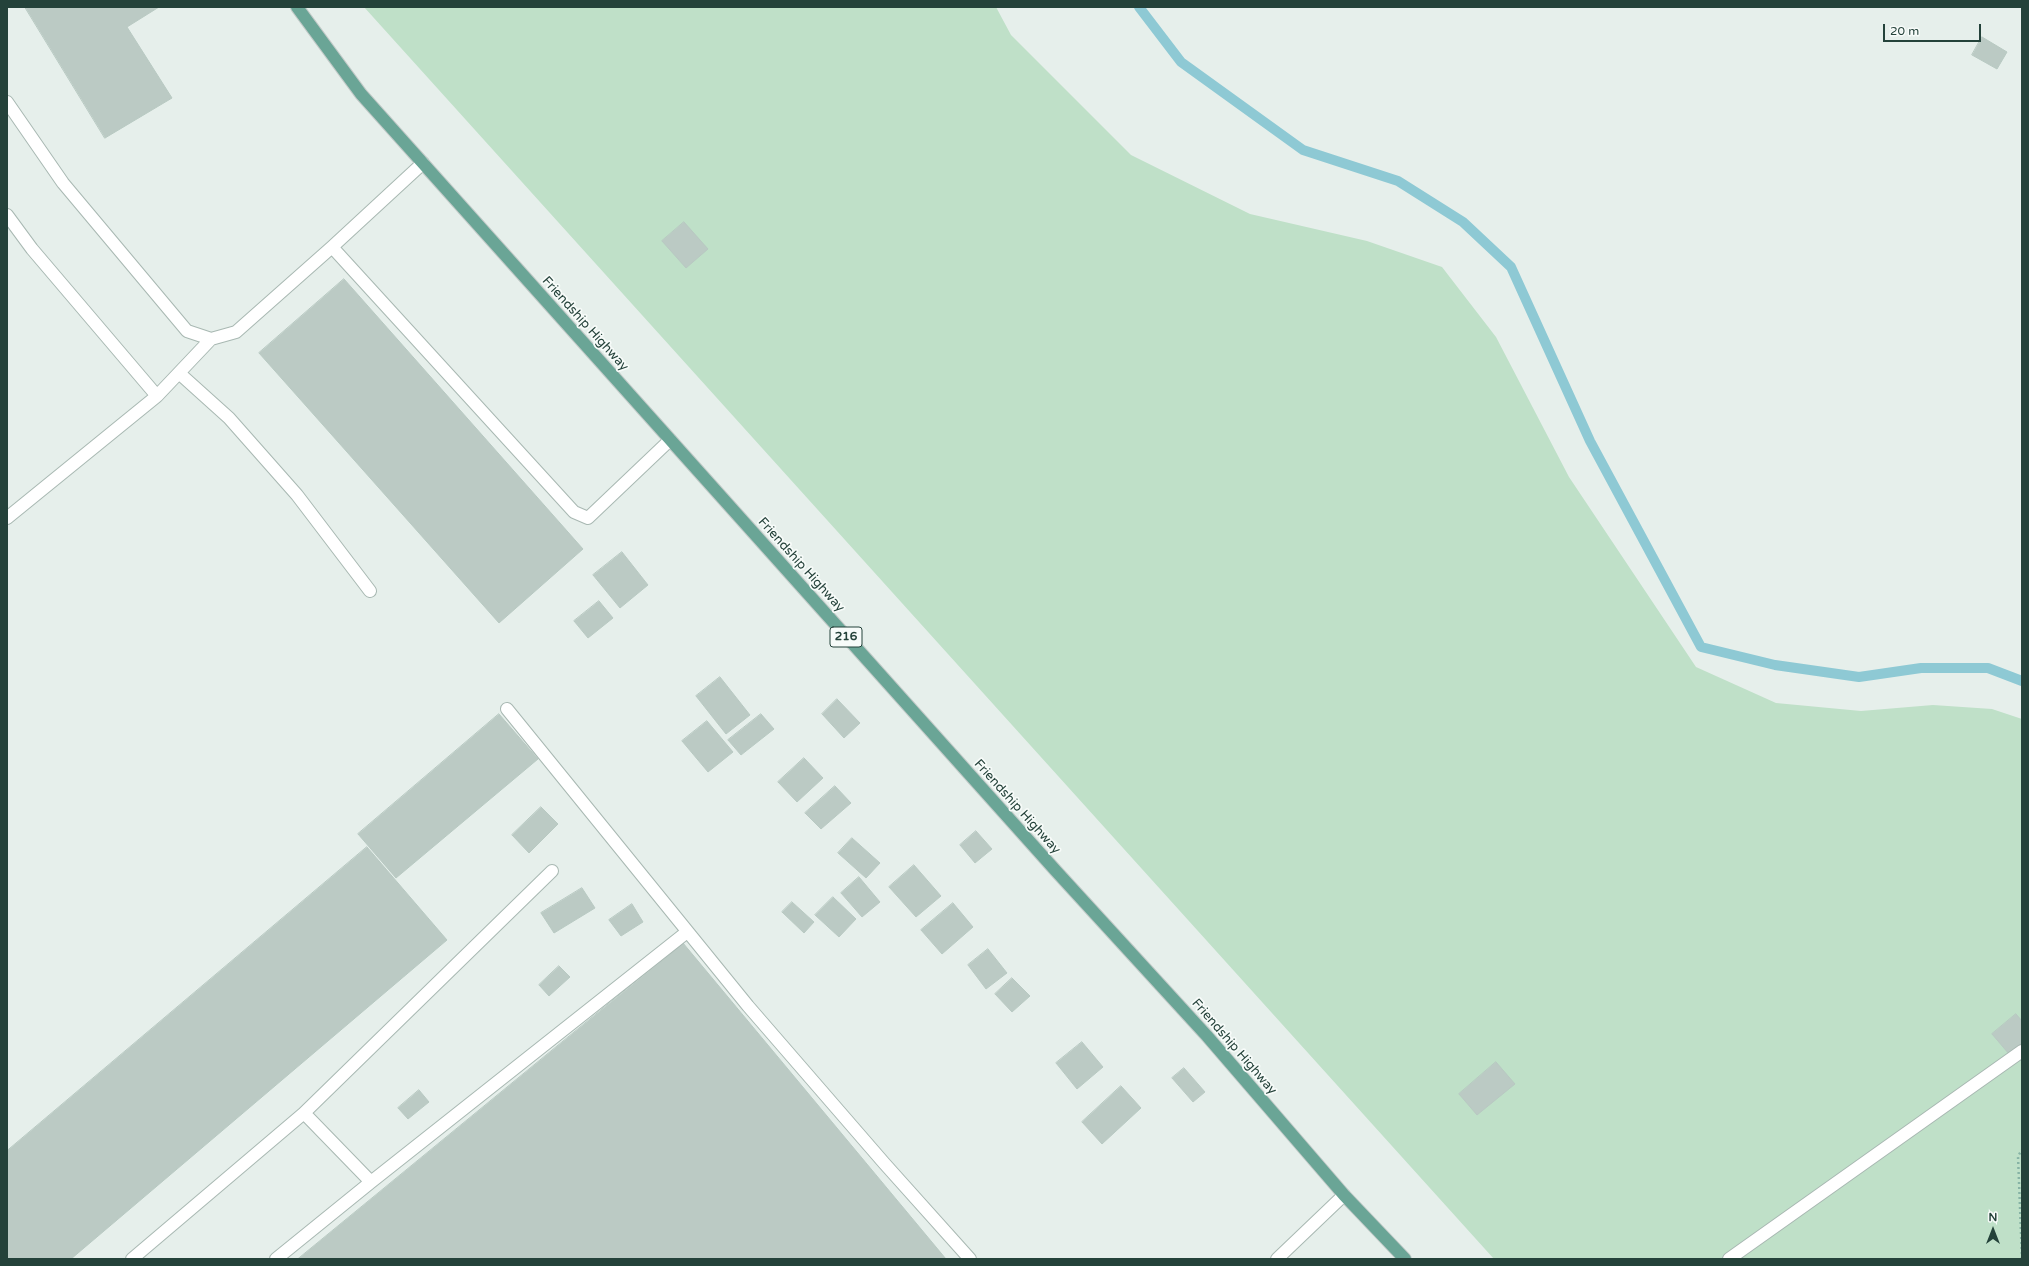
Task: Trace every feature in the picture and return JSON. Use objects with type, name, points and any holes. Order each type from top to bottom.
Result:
[{"type":"main road","name":"Friendship Highway","points":[[297,7],[361,94],[1056,871],[1207,1036],[1344,1195],[1405,1259]]},
{"type":"street","points":[[7,102],[64,183],[187,332],[211,339]]},
{"type":"street","points":[[7,518],[157,396],[211,339],[236,332],[332,247],[423,163]]},
{"type":"street","points":[[7,215],[32,249],[157,396]]},
{"type":"street","points":[[332,247],[574,512],[588,518],[670,440]]},
{"type":"street","points":[[179,373],[229,418],[297,494],[370,591]]},
{"type":"street","points":[[506,709],[748,1006],[884,1163],[970,1259]]},
{"type":"street","points":[[132,1259],[304,1113],[552,871]]},
{"type":"street","points":[[276,1259],[687,932]]},
{"type":"street","points":[[1729,1259],[2022,1051]]},
{"type":"street","points":[[304,1113],[371,1182]]},
{"type":"street","points":[[1277,1259],[1344,1195]]},
{"type":"path","points":[[2022,1150],[2018,1156],[2022,1259]]},
{"type":"green space","points":[[364,7],[996,7],[1011,35],[1131,155],[1250,214],[1367,241],[1442,267],[1496,337],[1569,477],[1696,667],[1776,703],[1861,711],[1933,705],[1992,709],[2022,719],[2022,1259],[1494,1259]]},
{"type":"building","points":[[25,7],[159,7],[127,27],[172,98],[105,138]]},
{"type":"building","points":[[1982,37],[2007,52],[1997,69],[1972,55]]},
{"type":"building","points":[[684,222],[708,249],[686,268],[662,241]]},
{"type":"building","points":[[344,279],[583,549],[499,623],[259,353]]},
{"type":"building","points":[[622,552],[648,585],[620,608],[593,575]]},
{"type":"building","points":[[599,601],[613,618],[588,638],[574,621]]},
{"type":"building","points":[[720,677],[750,715],[726,734],[696,696]]},
{"type":"building","points":[[837,699],[860,723],[844,738],[822,714]]},
{"type":"building","points":[[499,714],[538,759],[396,878],[358,834]]},
{"type":"building","points":[[761,714],[774,729],[741,755],[728,740]]},
{"type":"building","points":[[707,721],[733,752],[708,772],[682,741]]},
{"type":"building","points":[[804,758],[823,778],[797,802],[778,782]]},
{"type":"building","points":[[835,786],[851,803],[821,829],[805,813]]},
{"type":"building","points":[[541,807],[558,824],[529,853],[512,835]]},
{"type":"building","points":[[976,831],[992,849],[975,863],[960,845]]},
{"type":"building","points":[[852,838],[880,863],[866,878],[838,853]]},
{"type":"building","points":[[367,847],[447,940],[71,1259],[7,1259],[7,1151]]},
{"type":"building","points":[[914,865],[941,896],[916,917],[889,887]]},
{"type":"building","points":[[859,877],[880,902],[862,917],[841,893]]},
{"type":"building","points":[[582,888],[595,908],[554,933],[541,913]]},
{"type":"building","points":[[833,897],[856,919],[839,937],[815,915]]},
{"type":"building","points":[[792,902],[814,922],[804,933],[782,912]]},
{"type":"building","points":[[953,903],[973,927],[942,954],[921,930]]},
{"type":"building","points":[[632,904],[643,922],[621,936],[609,920]]},
{"type":"building","points":[[683,943],[946,1259],[298,1259]]},
{"type":"building","points":[[988,949],[1007,973],[986,989],[968,965]]},
{"type":"building","points":[[559,966],[570,977],[549,996],[539,985]]},
{"type":"building","points":[[1012,978],[1030,996],[1012,1012],[995,994]]},
{"type":"building","points":[[2016,1014],[2022,1021],[2022,1043],[2009,1054],[1992,1034]]},
{"type":"building","points":[[1082,1042],[1103,1067],[1077,1089],[1056,1063]]},
{"type":"building","points":[[1496,1062],[1515,1084],[1477,1115],[1459,1094]]},
{"type":"building","points":[[1184,1068],[1205,1092],[1193,1102],[1172,1078]]},
{"type":"building","points":[[1121,1086],[1141,1108],[1102,1144],[1082,1122]]},
{"type":"building","points":[[419,1090],[429,1102],[408,1119],[398,1108]]},
{"type":"waterway","points":[[1139,7],[1181,62],[1303,150],[1398,181],[1463,222],[1511,267],[1590,441],[1701,647],[1775,665],[1859,677],[1921,668],[1988,668],[2022,681]]}]
